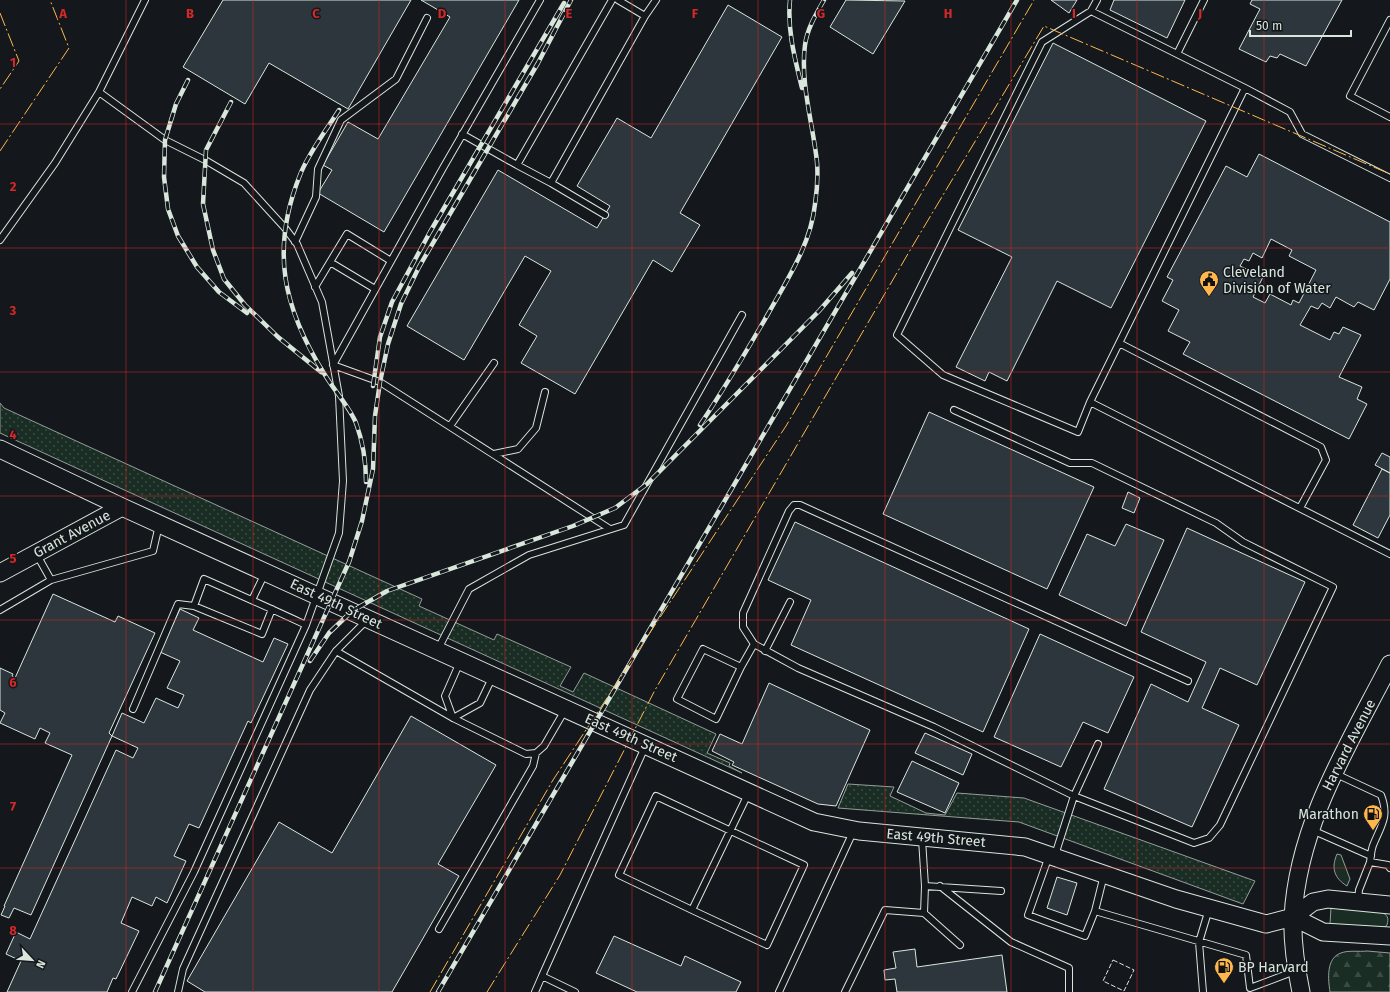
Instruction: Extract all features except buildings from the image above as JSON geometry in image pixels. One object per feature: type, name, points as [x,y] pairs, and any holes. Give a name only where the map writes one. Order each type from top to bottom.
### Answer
[{"type":"street","name":"East 49th Street","points":[[0,449],[122,507],[437,650],[460,662],[814,822],[854,830],[1025,847],[1209,909],[1266,924],[1293,917]]},
{"type":"street","name":"Grant Avenue","points":[[0,573],[122,507]]},
{"type":"street","name":"Harvard Avenue","points":[[1301,992],[1297,970],[1293,917],[1302,859],[1321,799],[1390,664]]},
{"type":"street","points":[[1390,905],[1328,899],[1313,902],[1293,917],[1322,932],[1390,936]]},
{"type":"lane","points":[[0,240],[55,164],[99,92],[145,0]]},
{"type":"lane","points":[[333,365],[462,134],[540,0]]},
{"type":"lane","points":[[517,165],[612,0]]},
{"type":"lane","points":[[618,0],[645,16]]},
{"type":"lane","points":[[551,183],[645,16],[656,0]]},
{"type":"lane","points":[[1097,0],[1091,11],[1042,42],[897,335],[943,375],[1078,432],[1090,402],[1245,88]]},
{"type":"lane","points":[[1177,54],[1204,0]]},
{"type":"lane","points":[[1091,11],[1290,112],[1302,134],[1390,178]]},
{"type":"lane","points":[[295,242],[316,197],[318,169],[341,120],[396,79],[427,18]]},
{"type":"lane","points":[[1390,20],[1350,96],[1390,117]]},
{"type":"lane","points":[[99,92],[165,140],[205,160],[244,183],[285,228],[295,242],[322,302],[339,396],[343,495],[339,533],[306,625],[194,872],[132,992]]},
{"type":"lane","points":[[462,134],[551,183],[605,215]]},
{"type":"lane","points":[[315,287],[347,234],[391,261]]},
{"type":"lane","points":[[330,262],[375,289]]},
{"type":"lane","points":[[437,650],[469,589],[529,555],[624,525],[742,315]]},
{"type":"lane","points":[[1120,343],[1322,447],[1326,460],[1300,508]]},
{"type":"lane","points":[[450,426],[494,363]]},
{"type":"lane","points":[[333,365],[380,382],[610,529]]},
{"type":"lane","points":[[494,454],[518,449],[536,428],[545,392]]},
{"type":"lane","points":[[1090,402],[1390,554]]},
{"type":"lane","points":[[954,410],[1070,463],[1092,463],[1216,523],[1243,542],[1333,587],[1220,825],[1209,838],[1194,843],[1074,796],[934,727],[798,668],[754,644],[743,627],[743,613],[789,511],[794,505],[800,505],[1188,681]]},
{"type":"lane","points":[[0,610],[51,580],[153,550],[159,524]]},
{"type":"lane","points":[[36,554],[51,580]]},
{"type":"lane","points":[[252,600],[266,572]]},
{"type":"lane","points":[[194,606],[204,579],[306,625]]},
{"type":"lane","points":[[765,651],[790,602]]},
{"type":"lane","points":[[133,709],[178,604],[194,606],[262,634],[272,609]]},
{"type":"lane","points":[[178,992],[183,969],[310,690],[336,651],[369,619]]},
{"type":"lane","points":[[741,667],[703,649],[677,699],[716,719],[741,667],[754,644]]},
{"type":"lane","points":[[336,651],[453,718],[526,754],[536,753],[544,746],[566,709]]},
{"type":"lane","points":[[453,718],[445,696],[460,662]]},
{"type":"lane","points":[[453,718],[480,703],[493,676]]},
{"type":"lane","points":[[1098,744],[1074,796],[1028,915],[1085,936],[1095,911],[1104,874]]},
{"type":"lane","points":[[535,992],[646,745]]},
{"type":"lane","points":[[439,929],[533,766],[536,753]]},
{"type":"lane","points":[[1334,774],[1381,795],[1384,804],[1384,820],[1373,845],[1370,859],[1359,890],[1358,901]]},
{"type":"lane","points":[[692,910],[749,792]]},
{"type":"lane","points":[[656,796],[804,866],[768,946],[692,910],[619,875],[656,796]]},
{"type":"lane","points":[[779,992],[854,830]]},
{"type":"lane","points":[[1310,830],[1370,859],[1388,865],[1390,868]]},
{"type":"lane","points":[[922,837],[925,886],[924,913]]},
{"type":"lane","points":[[925,886],[1002,891]]},
{"type":"lane","points":[[940,886],[1011,942],[1069,968],[1069,992]]},
{"type":"lane","points":[[1203,992],[1199,942],[1209,909]]},
{"type":"lane","points":[[845,992],[885,910],[924,913],[960,945]]},
{"type":"lane","points":[[1095,911],[1246,955],[1250,990],[1297,970]]},
{"type":"lane","points":[[542,976],[575,992]]},
{"type":"green space","points":[[0,403],[4,408],[422,599],[419,606],[494,640],[497,634],[571,667],[560,686],[573,692],[584,673],[716,734],[707,753],[730,763],[729,766],[742,773],[0,433]]},
{"type":"green space","points":[[848,784],[894,787],[890,796],[926,813],[945,815],[957,793],[1024,798],[1255,881],[1243,904],[1019,822],[838,808]]},
{"type":"green space","points":[[1337,854],[1341,855],[1350,879],[1347,886],[1339,880],[1335,872],[1334,864]]},
{"type":"green space","points":[[1331,908],[1381,912],[1387,917],[1387,925],[1382,929],[1330,924]]},
{"type":"green space","points":[[1367,951],[1390,953],[1390,992],[1330,992],[1329,970],[1333,959],[1344,952]]},
{"type":"railway","points":[[155,992],[349,562],[362,521],[373,469],[375,416],[380,382],[388,344],[401,304],[419,267],[538,63],[571,0]]},
{"type":"railway","points":[[790,0],[789,11],[791,33],[794,55],[802,88]]},
{"type":"railway","points":[[700,425],[735,370],[783,288],[809,233],[816,199],[817,167],[804,74],[804,59],[808,33],[824,0]]},
{"type":"railway","points":[[438,992],[1017,0]]},
{"type":"railway","points":[[373,386],[380,337],[392,302],[430,232],[564,3]]},
{"type":"railway","points":[[188,80],[176,104],[165,140],[164,177],[168,209],[178,236],[197,267],[219,292],[247,313]]},
{"type":"railway","points":[[231,102],[206,150],[203,204],[213,250],[224,279],[245,305],[278,337],[321,372]]},
{"type":"railway","points":[[339,110],[303,167],[291,202],[285,228],[284,254],[286,278],[291,302],[299,326],[325,375],[350,411],[356,423],[364,452],[366,482]]},
{"type":"railway","points":[[310,661],[329,633],[352,611],[387,591],[573,526],[615,508],[647,484],[819,311],[852,273]]},
{"type":"fence","points":[[1113,960],[1134,970],[1124,991],[1103,981],[1113,960]]},
{"type":"power","points":[[0,151],[69,48],[50,0]]},
{"type":"power","points":[[430,992],[553,780],[786,426],[1034,0]]},
{"type":"power","points":[[0,13],[19,61],[0,89]]},
{"type":"power","points":[[487,992],[560,875],[655,690],[909,252],[1044,26],[1390,174]]},
{"type":"place","name":"Cleveland Division of Water","points":[[1209,297]]},
{"type":"place","name":"Marathon","points":[[1373,831]]},
{"type":"place","name":"BP Harvard","points":[[1224,984]]}]
